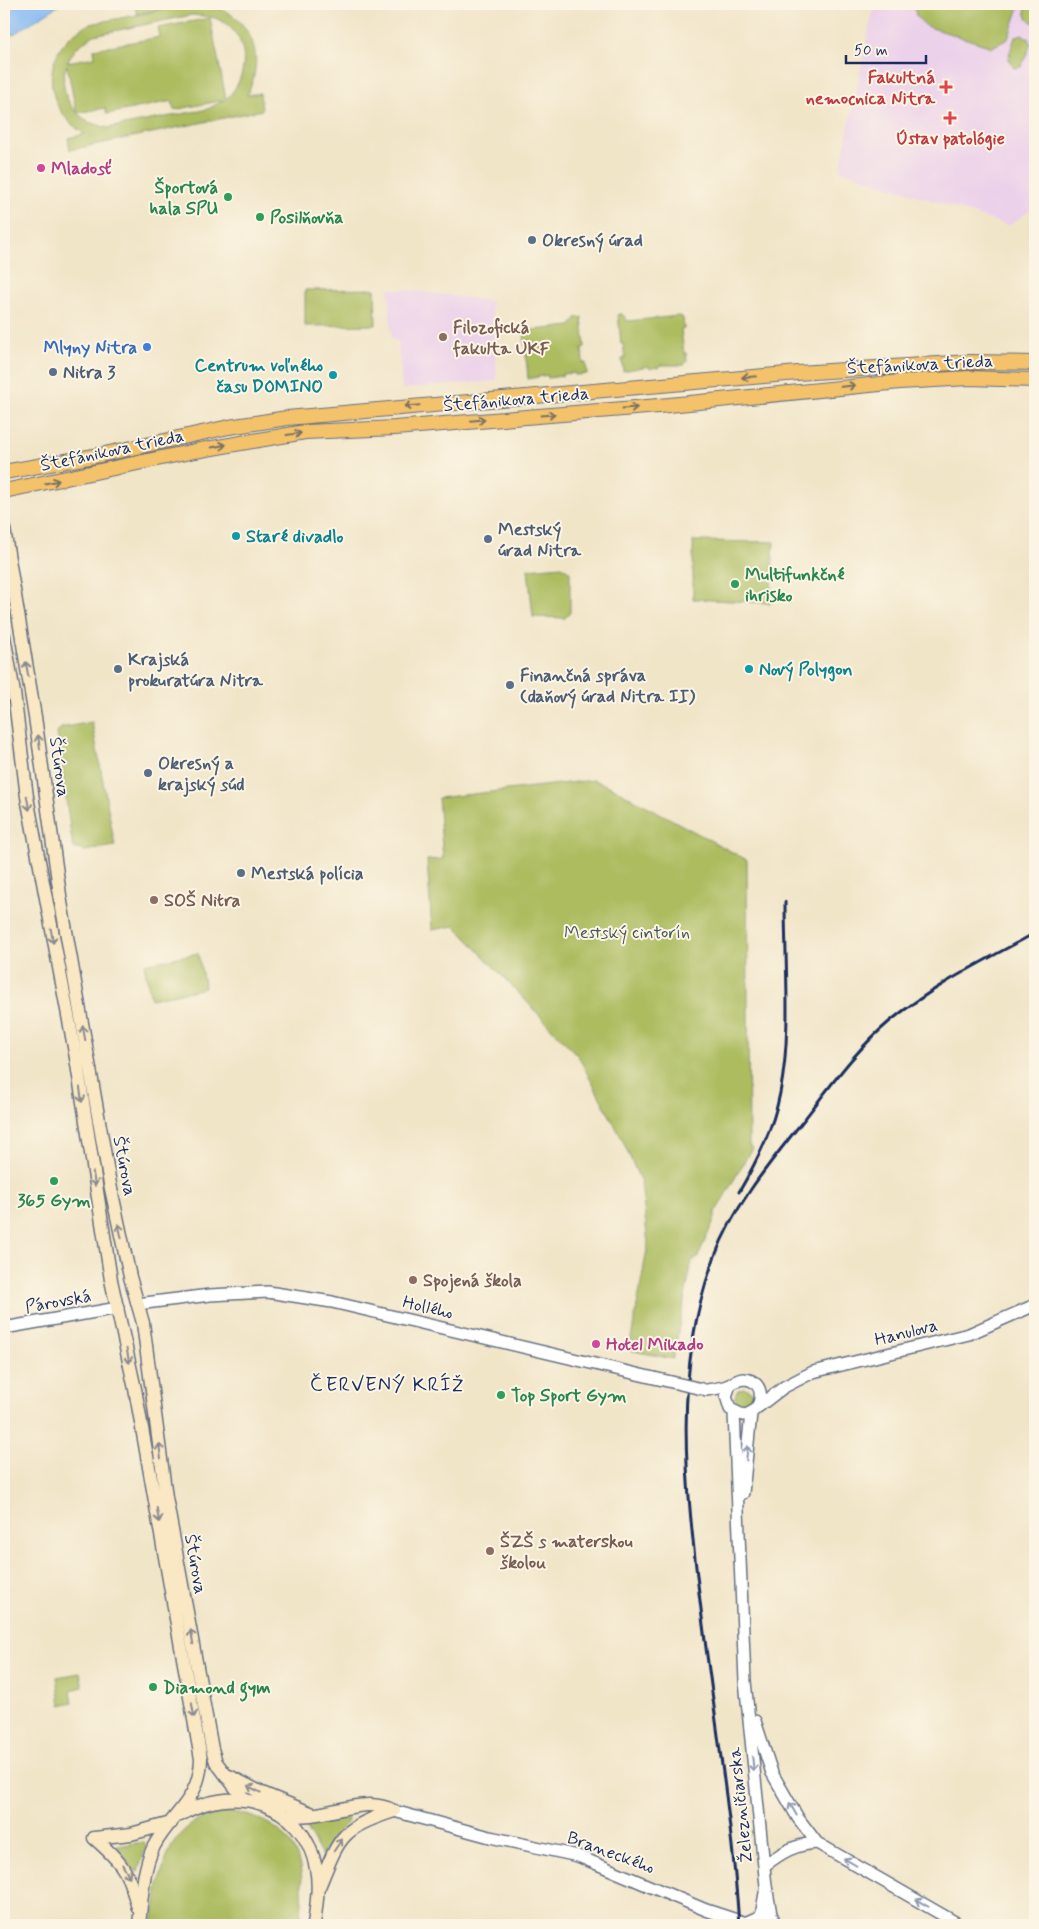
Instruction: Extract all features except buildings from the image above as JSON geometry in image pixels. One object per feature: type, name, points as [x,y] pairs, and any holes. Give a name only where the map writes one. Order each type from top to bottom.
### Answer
[{"type":"main road","name":"Štefánikova trieda","points":[[4,472],[109,454],[193,434],[281,419],[798,373],[998,362],[1035,363]]},
{"type":"main road","points":[[997,378],[998,362]]},
{"type":"main road","points":[[798,373],[799,391]]},
{"type":"main road","name":"Štefánikova trieda","points":[[4,491],[195,451],[305,432],[394,428],[900,382],[997,378],[1035,380]]},
{"type":"main road","points":[[580,392],[581,412]]},
{"type":"main road","points":[[513,397],[515,417]]},
{"type":"main road","points":[[193,434],[195,451]]},
{"type":"main road","name":"Štúrova","points":[[4,528],[35,717],[60,895],[101,1137],[150,1362],[166,1497],[212,1749],[216,1762],[244,1799]]},
{"type":"main road","name":"Štúrova","points":[[4,636],[14,693],[27,797],[73,1040],[94,1177],[147,1454],[201,1759],[199,1780],[174,1820],[158,1840],[148,1861],[139,1920]]},
{"type":"main road","points":[[118,1308],[137,1304]]},
{"type":"main road","points":[[225,1773],[262,1793],[315,1815]]},
{"type":"main road","name":"Štúrova","points":[[174,1820],[204,1802],[229,1798],[244,1799],[262,1804],[285,1816],[300,1832],[310,1849],[316,1867],[318,1889],[314,1925]]},
{"type":"main road","points":[[285,1816],[315,1815],[365,1805],[384,1806],[394,1811]]},
{"type":"main road","points":[[318,1889],[336,1846],[352,1827],[394,1811]]},
{"type":"main road","points":[[139,1920],[129,1875],[120,1861],[94,1838],[131,1834],[174,1820]]},
{"type":"street","name":"Hollého","points":[[137,1304],[210,1295],[268,1292],[341,1304],[704,1389],[726,1403]]},
{"type":"street","name":"Hanulova","points":[[755,1410],[784,1387],[813,1372],[969,1334],[1035,1305]]},
{"type":"street","name":"Párovská","points":[[4,1328],[118,1308]]},
{"type":"street","points":[[745,1379],[758,1388],[761,1398],[755,1410],[743,1415],[734,1412],[726,1403],[726,1393],[730,1385],[736,1381],[745,1379]]},
{"type":"street","name":"Hollého","points":[[704,1389],[730,1385]]},
{"type":"street","name":"Hanulova","points":[[758,1388],[784,1387]]},
{"type":"street","name":"Železničiarska","points":[[738,1537],[755,1410]]},
{"type":"street","name":"Železničiarska","points":[[734,1412],[744,1681],[766,1886],[771,1914],[776,1925]]},
{"type":"street","name":"Železničiarska","points":[[744,1681],[758,1737],[772,1773],[798,1818],[817,1843]]},
{"type":"street","name":"Braneckého","points":[[394,1811],[490,1837],[578,1856],[706,1910],[749,1924]]},
{"type":"street","points":[[764,1866],[786,1850],[802,1844],[817,1843],[960,1925]]},
{"type":"street","points":[[749,1924],[761,1916],[766,1886]]},
{"type":"shaded area","name":"Fakultná nemocnica Nitra","points":[[874,4],[1035,4],[1035,207],[1009,226],[840,170]]},
{"type":"shaded area","name":"Filozofická fakulta UKF","points":[[389,288],[491,301],[497,379],[495,381],[402,389],[398,341],[392,340],[391,333]]},
{"type":"green space","points":[[134,4],[184,4],[137,14]]},
{"type":"green space","points":[[193,4],[211,6],[227,12],[239,21],[248,33],[254,46],[256,62],[247,95],[260,93],[262,110],[70,150],[68,138],[85,134],[70,122],[59,109],[53,93],[54,61],[62,47],[74,34],[90,24]],"holes":[[[192,15],[215,18],[227,25],[235,33],[241,44],[243,67],[240,79],[226,99],[210,18],[158,28],[160,37],[94,49],[95,57],[67,62],[77,47],[94,35]],[[67,65],[76,112],[64,89]],[[224,100],[208,109],[108,128],[88,122],[77,113],[105,108],[107,114],[172,101],[174,110]]]},
{"type":"green space","points":[[914,4],[1020,4],[1008,39],[992,47],[926,26],[916,16]]},
{"type":"green space","points":[[1026,4],[1035,4],[1035,23],[1026,16]]},
{"type":"green space","points":[[1022,34],[1028,38],[1031,44],[1021,67],[1014,68],[1008,58],[1015,37]]},
{"type":"green space","points":[[375,289],[376,325],[305,326],[305,290]]},
{"type":"green space","points":[[618,314],[622,314],[628,321],[679,316],[683,318],[684,329],[681,330],[687,361],[684,365],[660,365],[660,367],[649,368],[648,366],[623,371],[622,359],[625,359],[623,344],[621,344]]},
{"type":"green space","points":[[582,317],[585,347],[582,348],[583,363],[586,363],[587,374],[562,374],[562,376],[548,378],[547,375],[528,379],[524,331],[571,326],[576,318]]},
{"type":"green space","points":[[693,541],[774,542],[770,603],[693,599]]},
{"type":"green space","points":[[562,566],[570,572],[570,613],[565,618],[533,617],[528,569]]},
{"type":"green space","points":[[92,722],[115,846],[84,851],[74,848],[72,842],[57,733],[61,728]]},
{"type":"green space","name":"Mestský cintorín","points":[[594,780],[615,789],[747,860],[749,1146],[752,1148],[715,1213],[715,1218],[697,1259],[692,1261],[673,1359],[629,1350],[648,1244],[641,1182],[621,1137],[578,1056],[455,926],[432,930],[427,860],[443,859],[438,798]]},
{"type":"green space","points":[[198,953],[205,988],[151,999],[144,964]]},
{"type":"green space","points":[[744,1388],[750,1391],[753,1397],[750,1403],[744,1406],[738,1403],[735,1397],[738,1391]]},
{"type":"green space","points":[[80,1673],[83,1687],[71,1690],[73,1702],[61,1705],[57,1677]]},
{"type":"green space","points":[[234,1812],[256,1818],[274,1827],[286,1838],[295,1851],[300,1866],[302,1884],[300,1925],[153,1925],[164,1866],[170,1849],[180,1835],[193,1823],[211,1816]]},
{"type":"green space","points":[[348,1819],[347,1823],[333,1837],[322,1856],[304,1823]]},
{"type":"green space","points":[[144,1842],[146,1846],[138,1872],[134,1870],[117,1846]]},
{"type":"water","points":[[4,4],[61,4],[4,40]]},
{"type":"railway","points":[[739,1192],[769,1132],[777,1106],[784,1071],[787,1023],[785,902]]},
{"type":"railway","points":[[739,1925],[727,1804],[690,1514],[687,1470],[688,1384],[701,1298],[722,1239],[750,1190],[839,1074],[863,1047],[889,1022],[923,997],[960,974],[1035,933]]},
{"type":"place","name":"Fakultná nemocnica Nitra","points":[[946,87]]},
{"type":"place","name":"Ústav patológie","points":[[950,118]]},
{"type":"place","name":"Mladosť","points":[[41,168]]},
{"type":"place","name":"Športová hala SPU","points":[[228,197]]},
{"type":"place","name":"Posilňovňa","points":[[260,217]]},
{"type":"place","name":"Okresný úrad","points":[[532,240]]},
{"type":"place","name":"Filozofická fakulta UKF","points":[[443,337]]},
{"type":"place","name":"Mlyny Nitra","points":[[147,347]]},
{"type":"place","name":"Nitra 3","points":[[53,372]]},
{"type":"place","name":"Centrum voľného času DOMINO","points":[[333,375]]},
{"type":"place","name":"Staré divadlo","points":[[236,536]]},
{"type":"place","name":"Mestský úrad Nitra","points":[[488,539]]},
{"type":"place","name":"Multifunkčné ihrisko","points":[[735,584]]},
{"type":"place","name":"Krajská prokuratúra Nitra","points":[[118,669]]},
{"type":"place","name":"Nový Polygon","points":[[749,669]]},
{"type":"place","name":"Finančná správa (daňový úrad Nitra II)","points":[[510,685]]},
{"type":"place","name":"Okresný a krajský súd","points":[[148,773]]},
{"type":"place","name":"Mestská polícia","points":[[241,873]]},
{"type":"place","name":"SOŠ Nitra","points":[[154,900]]},
{"type":"place","name":"365 Gym","points":[[54,1181]]},
{"type":"place","name":"Spojená škola","points":[[413,1280]]},
{"type":"place","name":"Hotel Mikado","points":[[596,1344]]},
{"type":"place","name":"Top Sport Gym","points":[[501,1395]]},
{"type":"place","name":"ŠZŠ s materskou školou","points":[[490,1551]]},
{"type":"place","name":"Diamond gym","points":[[153,1687]]},
{"type":"district","name":"ČERVENÝ KRÍŽ","points":[[387,1384]]}]
